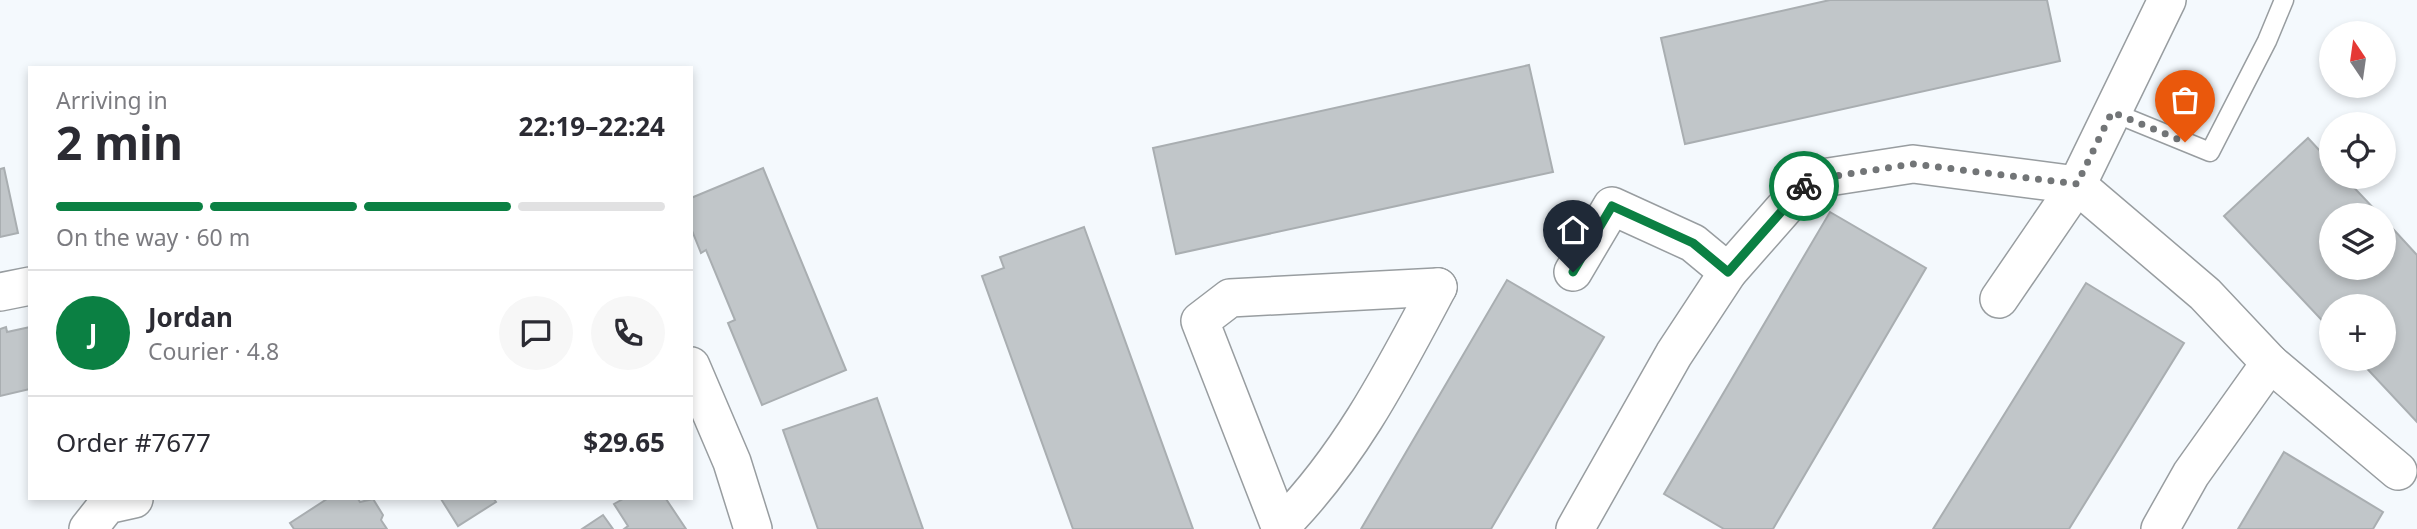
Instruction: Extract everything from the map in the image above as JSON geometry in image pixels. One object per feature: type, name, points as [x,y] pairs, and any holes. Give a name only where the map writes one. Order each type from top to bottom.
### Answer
[{"type":"street","points":[[1999,299],[2077,184],[2167,0]]},
{"type":"street","points":[[1575,529],[1674,354],[1728,272],[1809,180],[1913,164],[2077,184],[2205,294],[2270,363],[2398,471]]},
{"type":"street","points":[[1573,272],[1612,206],[1693,243],[1728,272]]},
{"type":"street","points":[[0,292],[28,286]]},
{"type":"street","points":[[1438,286],[1385,387],[1316,492],[1281,528],[1200,321],[1230,298],[1438,286]]},
{"type":"street","points":[[2160,529],[2191,474],[2270,363]]},
{"type":"street","points":[[693,371],[732,461],[753,529]]},
{"type":"street","points":[[88,529],[107,505],[130,500]]},
{"type":"lane","points":[[2112,112],[2210,152],[2267,41],[2284,0]]},
{"type":"building","points":[[1830,0],[2047,0],[2060,61],[1685,144],[1661,38]]},
{"type":"building","points":[[1529,65],[1553,172],[1176,254],[1153,148]]},
{"type":"building","points":[[2308,138],[2319,150],[2319,189],[2355,189],[2369,203],[2319,203],[2319,280],[2396,280],[2396,232],[2417,255],[2417,422],[2369,371],[2396,371],[2396,294],[2319,294],[2319,317],[2224,216]]},
{"type":"building","points":[[4,168],[18,233],[0,237],[0,169]]},
{"type":"building","points":[[763,168],[846,370],[762,405],[728,323],[735,320],[706,250],[701,253],[693,233],[693,197]]},
{"type":"building","points":[[1830,212],[1926,268],[1773,529],[1724,529],[1664,494]]},
{"type":"building","points":[[1084,227],[1193,529],[1073,529],[982,276],[1004,268],[1000,257]]},
{"type":"building","points":[[1507,280],[1604,337],[1491,529],[1361,529]]},
{"type":"building","points":[[2086,283],[2184,343],[2069,529],[1933,529]]},
{"type":"building","points":[[6,327],[7,332],[28,327],[28,389],[0,396],[0,329]]},
{"type":"building","points":[[877,398],[923,529],[818,529],[783,430]]},
{"type":"building","points":[[2284,452],[2383,512],[2373,529],[2238,529]]},
{"type":"building","points":[[325,500],[374,500],[383,515],[381,520],[387,529],[294,529],[290,523]]},
{"type":"building","points":[[442,500],[495,500],[496,502],[458,526]]},
{"type":"building","points":[[621,500],[667,500],[686,529],[624,529],[628,526],[614,504]]},
{"type":"building","points":[[603,515],[613,529],[582,529]]},
{"type":"way so far","points":[[1804,186],[1809,180],[1913,164],[2077,184],[2112,112],[2185,142]]},
{"type":"route","points":[[1573,272],[1612,206],[1693,243],[1728,272],[1804,186]]}]
